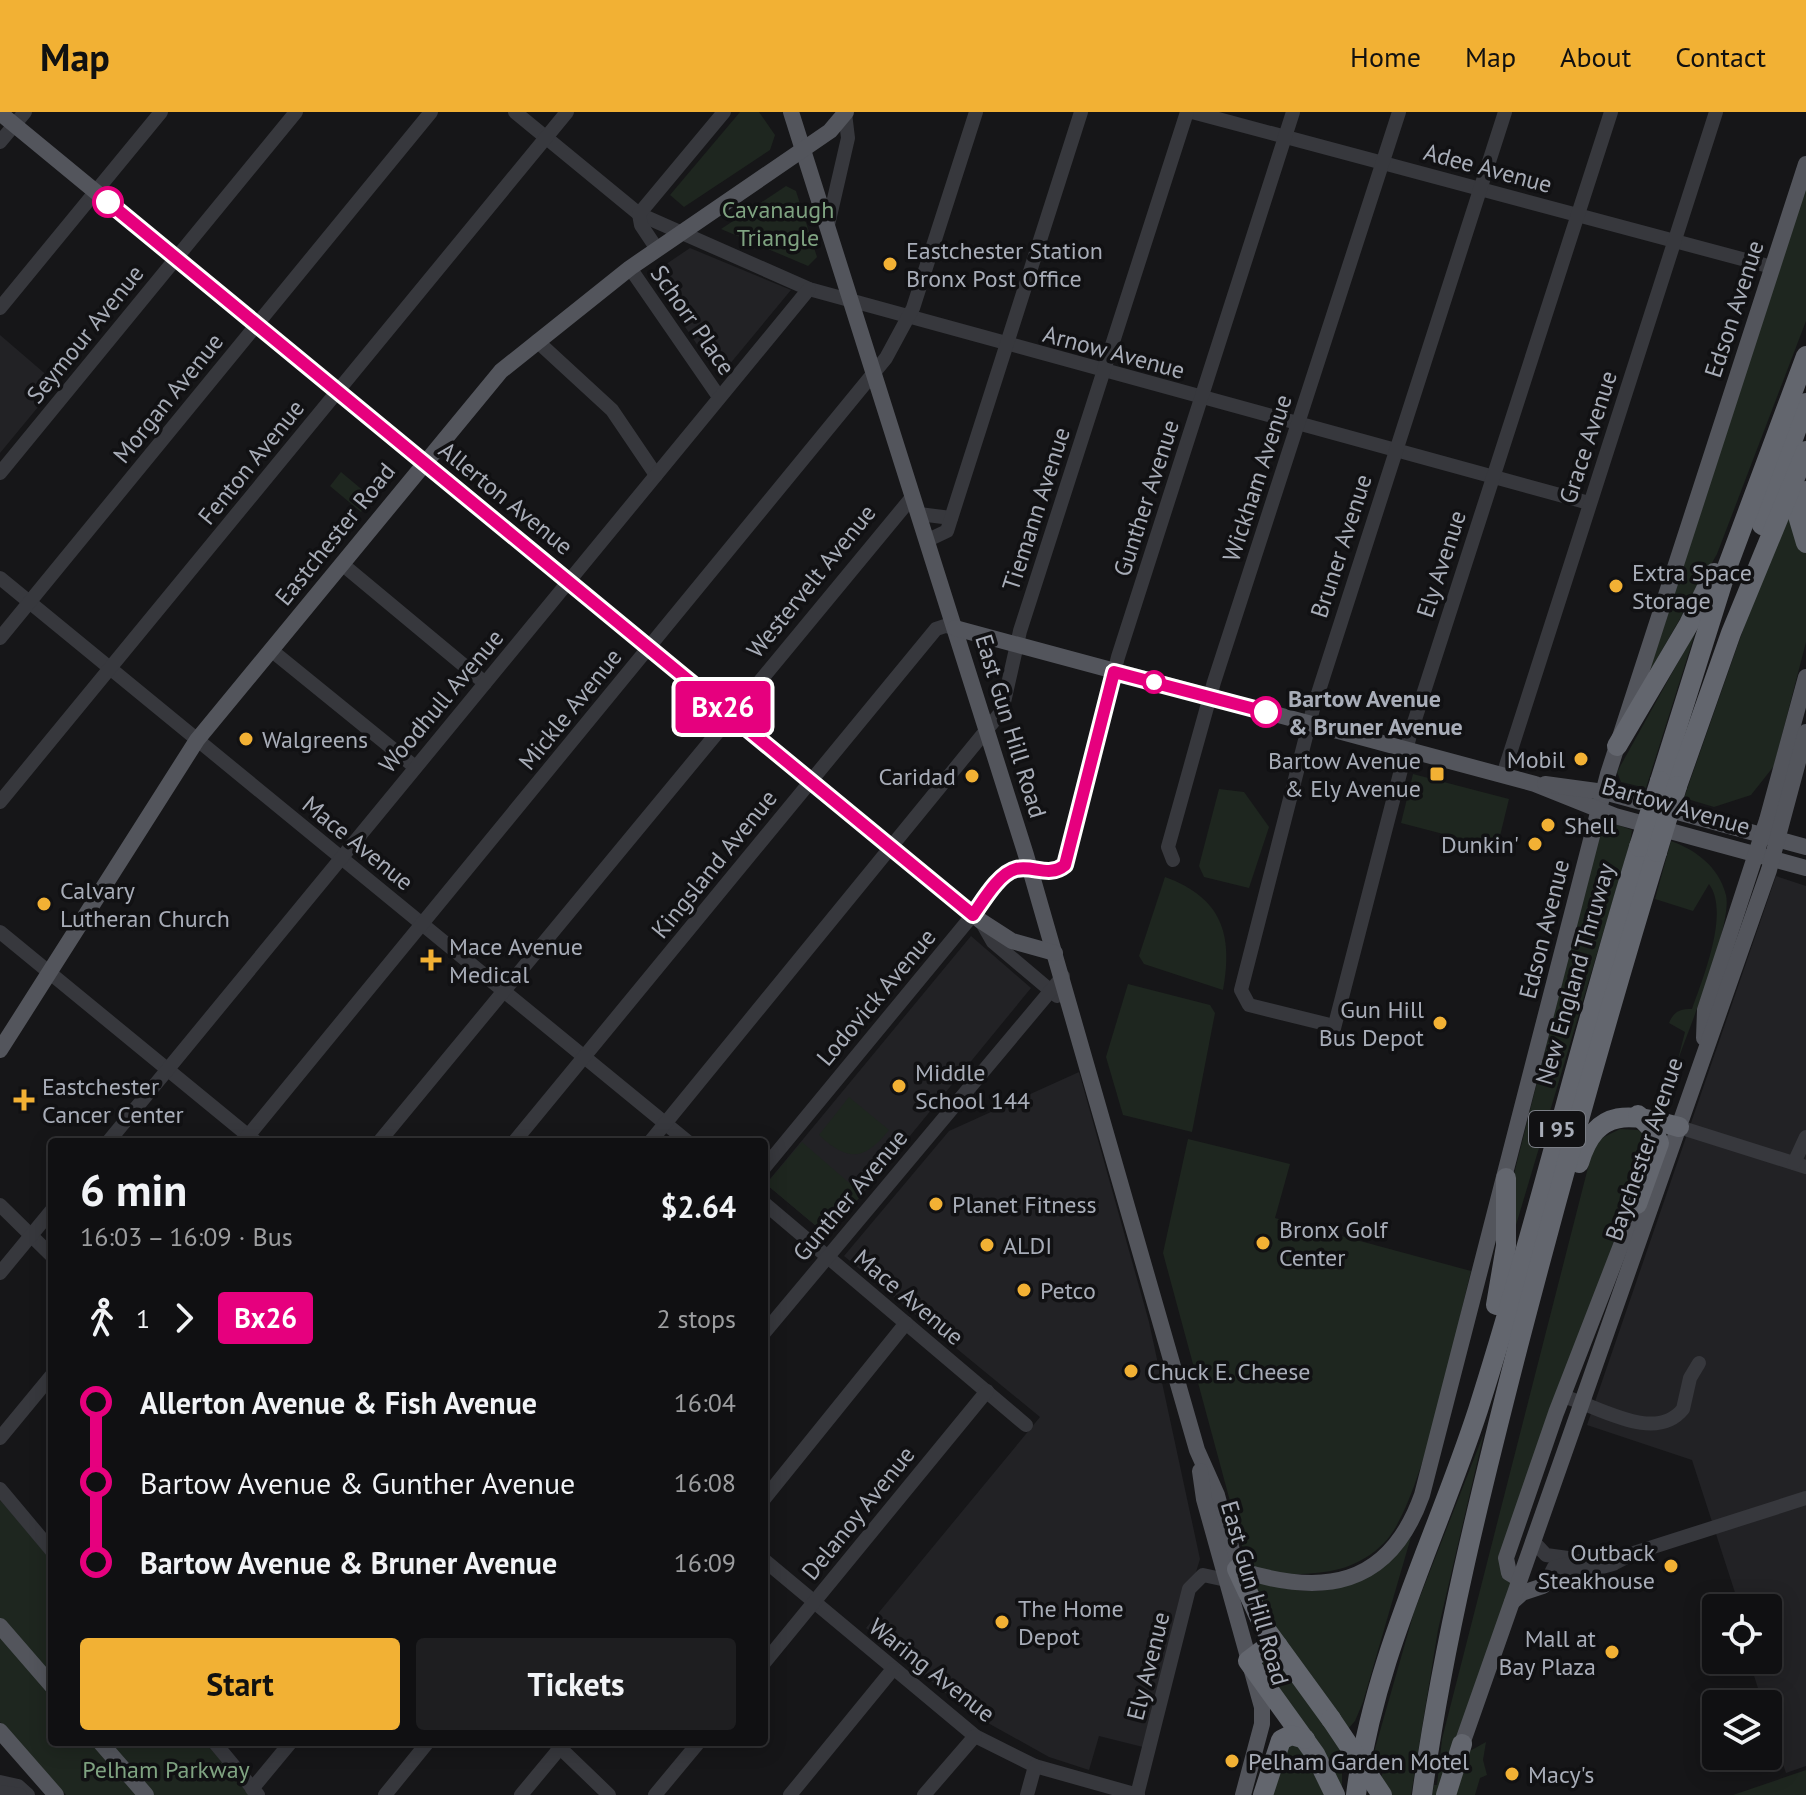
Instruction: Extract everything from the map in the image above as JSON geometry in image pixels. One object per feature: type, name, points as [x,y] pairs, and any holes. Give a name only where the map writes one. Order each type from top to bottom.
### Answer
[{"type":"highway","name":"New England Thruway","points":[[1669,784],[1691,675],[1767,457],[1806,356]]},
{"type":"highway","points":[[1731,633],[1766,511],[1806,403]]},
{"type":"highway","name":"New England Thruway","points":[[1356,1795],[1370,1716],[1387,1655],[1477,1412],[1669,784],[1806,451]]},
{"type":"highway","points":[[1617,746],[1689,624],[1767,457]]},
{"type":"highway","points":[[1806,491],[1798,523],[1806,543]]},
{"type":"highway","name":"New England Thruway","points":[[1422,1795],[1461,1581],[1648,849]]},
{"type":"highway","points":[[1548,1232],[1590,1137],[1617,1117],[1638,1115],[1679,1127]]},
{"type":"highway","points":[[1637,1204],[1659,1143],[1654,1131],[1638,1115]]},
{"type":"highway","points":[[1477,1412],[1479,1375],[1506,1246],[1506,1178]]},
{"type":"highway","points":[[1231,1575],[1382,1795]]},
{"type":"highway","points":[[1278,1646],[1264,1649],[1248,1661],[1325,1769],[1335,1795]]},
{"type":"highway","points":[[1263,1795],[1281,1740],[1291,1735],[1305,1739]]},
{"type":"highway","points":[[1446,1795],[1462,1744]]},
{"type":"main road","name":"East Gun Hill Road","points":[[791,112],[988,731],[1063,976],[1197,1450],[1217,1495],[1248,1661],[1263,1719],[1243,1795]]},
{"type":"main road","name":"Allerton Avenue","points":[[0,113],[20,119],[95,192],[893,845],[977,918],[1012,941],[1055,953]]},
{"type":"main road","name":"Eastchester Road","points":[[0,1050],[197,740],[501,371],[630,268],[803,150],[837,125],[845,113]]},
{"type":"main road","name":"Edson Avenue","points":[[1231,1575],[1294,1584],[1329,1584],[1370,1567],[1399,1541],[1415,1515],[1432,1464],[1617,746],[1806,164]]},
{"type":"main road","name":"Bartow Avenue","points":[[955,628],[1535,784],[1599,810],[1806,868]]},
{"type":"main road","points":[[1770,835],[1806,677]]},
{"type":"main road","points":[[1770,835],[1806,732]]},
{"type":"main road","name":"Bartow Avenue","points":[[1535,784],[1604,792],[1806,847]]},
{"type":"main road","name":"Baychester Avenue","points":[[1519,1579],[1509,1573],[1506,1558],[1573,1399],[1679,1127],[1703,1051],[1705,1010],[1770,835]]},
{"type":"main road","name":"Baychester Avenue","points":[[1462,1744],[1533,1541],[1573,1399],[1637,1204]]},
{"type":"main road","points":[[1511,1604],[1522,1593],[1543,1586]]},
{"type":"main road","points":[[0,1626],[48,1681]]},
{"type":"main road","points":[[0,1731],[56,1795]]},
{"type":"main road","points":[[103,1746],[146,1795]]},
{"type":"street","points":[[0,308],[161,112]]},
{"type":"street","name":"Seymour Avenue","points":[[0,473],[296,112]]},
{"type":"street","name":"Morgan Avenue","points":[[0,638],[431,112]]},
{"type":"street","name":"Arnow Avenue","points":[[515,112],[639,214],[683,230],[809,289],[1589,503]]},
{"type":"street","name":"Fenton Avenue","points":[[0,802],[567,112]]},
{"type":"street","points":[[639,214],[724,112]]},
{"type":"street","name":"Mickle Avenue","points":[[251,1138],[422,924],[875,373],[909,318],[976,112]]},
{"type":"street","points":[[928,540],[947,531],[1081,112]]},
{"type":"street","name":"Adee Avenue","points":[[1189,112],[1772,267]]},
{"type":"street","name":"Tiemann Avenue","points":[[653,1138],[1002,711],[1017,646],[1189,112]]},
{"type":"street","name":"Gunther Avenue","points":[[1030,869],[1053,871],[1065,865],[1114,672],[1293,112]]},
{"type":"street","name":"Wickham Avenue","points":[[1173,860],[1168,847],[1211,697],[1399,112]]},
{"type":"street","name":"Bruner Avenue","points":[[1333,1031],[1249,1005],[1243,999],[1241,990],[1308,724],[1505,112]]},
{"type":"street","name":"Ely Avenue","points":[[1333,1031],[1406,750],[1611,112]]},
{"type":"street","name":"Grace Avenue","points":[[1503,775],[1716,112]]},
{"type":"street","name":"Eastchester Road","points":[[828,225],[848,138],[845,113]]},
{"type":"street","points":[[0,142],[20,119]]},
{"type":"street","name":"Arnow Avenue","points":[[639,214],[641,225],[657,249]]},
{"type":"street","name":"Schorr Place","points":[[630,268],[719,397]]},
{"type":"street","name":"Woodhull Avenue","points":[[111,1138],[809,289]]},
{"type":"street","points":[[537,341],[612,410],[656,475]]},
{"type":"street","name":"Westervelt Avenue","points":[[382,1138],[913,496]]},
{"type":"street","points":[[919,514],[951,518]]},
{"type":"street","points":[[342,564],[485,683]]},
{"type":"street","name":"Mace Avenue","points":[[0,578],[683,1138]]},
{"type":"street","name":"Kingsland Avenue","points":[[517,1138],[936,629],[945,626],[955,628]]},
{"type":"street","points":[[271,650],[415,767]]},
{"type":"street","name":"Lodovick Avenue","points":[[768,1163],[977,918],[1009,872],[1030,869]]},
{"type":"street","name":"Allerton Avenue","points":[[977,918],[993,942],[1072,1009]]},
{"type":"street","points":[[0,932],[247,1138]]},
{"type":"street","name":"Gunther Avenue","points":[[768,1328],[1063,976]]},
{"type":"street","points":[[1687,1101],[1696,1121],[1727,1140]]},
{"type":"street","points":[[1679,1127],[1800,1165],[1806,1137]]},
{"type":"street","points":[[0,1205],[48,1252]]},
{"type":"street","name":"Mace Avenue","points":[[768,1206],[1026,1425]]},
{"type":"street","points":[[0,1273],[48,1215]]},
{"type":"street","points":[[768,1494],[906,1323]]},
{"type":"street","points":[[1573,1399],[1636,1422],[1667,1420],[1683,1409],[1690,1378],[1699,1363]]},
{"type":"street","points":[[0,1438],[48,1380]]},
{"type":"street","name":"Delanoy Avenue","points":[[768,1658],[987,1391]]},
{"type":"street","points":[[0,1489],[48,1543]]},
{"type":"street","points":[[1634,1553],[1806,1498]]},
{"type":"street","points":[[1519,1579],[1543,1586],[1615,1559],[1555,1559],[1542,1553],[1533,1541]]},
{"type":"street","name":"Waring Avenue","points":[[768,1563],[975,1736],[1035,1766],[1137,1795]]},
{"type":"street","name":"Ely Avenue","points":[[1137,1795],[1189,1589],[1203,1575],[1231,1575]]},
{"type":"street","points":[[790,1795],[893,1669]]},
{"type":"street","points":[[924,1795],[975,1736]]},
{"type":"street","points":[[217,1746],[255,1792],[288,1746]]},
{"type":"street","points":[[385,1795],[425,1746]]},
{"type":"street","points":[[521,1795],[558,1746]]},
{"type":"street","points":[[562,1746],[609,1795]]},
{"type":"street","points":[[655,1795],[696,1746]]},
{"type":"street","points":[[1027,1795],[1035,1766]]},
{"type":"street","points":[[0,1782],[18,1786],[28,1795]]},
{"type":"street","points":[[0,1792],[20,1795]]},
{"type":"shaded area","points":[[690,248],[791,290],[719,377],[650,275]]},
{"type":"shaded area","points":[[0,335],[57,384],[0,453]]},
{"type":"shaded area","points":[[1776,876],[1806,886],[1806,1766],[1786,1773],[1782,1761],[1782,1690],[1759,1690],[1753,1674],[1782,1674],[1782,1594],[1735,1594],[1692,1460],[1587,1425]]},
{"type":"shaded area","name":"Middle School 144","points":[[971,936],[1031,988],[828,1236],[768,1186],[768,1182]]},
{"type":"shaded area","points":[[1079,1072],[1149,1322],[1200,1559],[1143,1747],[1099,1736],[1089,1770],[1049,1757],[970,1713],[866,1628],[1040,1417],[844,1256],[949,1131]]},
{"type":"green space","points":[[740,112],[759,112],[775,135],[770,150],[684,207],[670,195]]},
{"type":"green space","points":[[1806,184],[1806,321],[1717,554],[1645,680]]},
{"type":"green space","name":"Cavanaugh Triangle","points":[[786,186],[796,191],[817,257],[808,266],[721,229]]},
{"type":"green space","points":[[341,472],[372,498],[361,512],[330,486]]},
{"type":"green space","points":[[1794,505],[1806,549],[1806,642],[1774,766],[1751,795],[1714,807],[1684,798],[1750,610]]},
{"type":"green space","points":[[1696,630],[1646,788],[1621,782],[1617,772]]},
{"type":"green space","points":[[1413,774],[1509,799],[1497,848],[1401,823]]},
{"type":"green space","points":[[1219,789],[1244,792],[1269,827],[1249,888],[1204,877],[1199,866]]},
{"type":"green space","points":[[1615,824],[1632,830],[1630,843],[1516,1225],[1513,1178],[1600,831]]},
{"type":"green space","points":[[1671,841],[1705,861],[1718,876],[1726,895],[1723,929],[1677,1063],[1685,1032],[1669,1023],[1678,1012],[1692,1009],[1712,945],[1717,911],[1709,884],[1693,911],[1655,899]]},
{"type":"green space","points":[[1165,877],[1200,896],[1219,920],[1226,952],[1223,990],[1144,964],[1139,956]]},
{"type":"green space","points":[[1128,984],[1210,1005],[1215,1013],[1192,1132],[1123,1115],[1106,1057]]},
{"type":"green space","points":[[849,1097],[889,1130],[872,1148],[856,1154],[839,1150],[819,1135]]},
{"type":"green space","points":[[1620,1129],[1638,1130],[1650,1138],[1503,1559],[1514,1584],[1440,1795],[1432,1795],[1434,1785],[1437,1785],[1442,1739],[1593,1148],[1600,1139]]},
{"type":"green space","points":[[1188,1139],[1290,1164],[1275,1218],[1471,1271],[1436,1415],[1412,1493],[1398,1523],[1384,1543],[1365,1558],[1346,1567],[1313,1573],[1276,1573],[1259,1569],[1240,1555],[1244,1553],[1163,1253]]},
{"type":"green space","points":[[802,1142],[862,1194],[828,1236],[768,1186],[768,1182]]},
{"type":"green space","points":[[1484,1433],[1438,1630],[1411,1795],[1389,1795],[1381,1777],[1383,1772],[1372,1759],[1414,1612]]},
{"type":"green space","name":"Pelham Parkway","points":[[0,1500],[48,1555],[48,1746],[208,1746],[249,1795],[66,1795],[0,1722]]},
{"type":"green space","points":[[1411,1537],[1363,1702],[1355,1721],[1347,1730],[1277,1635],[1252,1580],[1299,1590],[1320,1591],[1340,1587],[1376,1570]]},
{"type":"green space","points":[[1274,1656],[1342,1745],[1342,1788],[1262,1668],[1263,1659]]},
{"type":"green space","points":[[1297,1741],[1329,1795],[1271,1795],[1285,1744]]},
{"type":"green space","points":[[1486,1742],[1483,1760],[1487,1775],[1480,1778],[1475,1795],[1454,1795],[1468,1752]]},
{"type":"green space","points":[[1806,1770],[1806,1795],[1733,1795]]},
{"type":"tunnel","points":[[1613,1564],[1634,1553]]},
{"type":"bus line","name":"Bx26","points":[[108,202],[893,845],[973,915],[1004,877],[1015,869],[1053,871],[1065,865],[1114,672],[1266,712]]},
{"type":"place","name":"Eastchester Station Bronx Post Office","points":[[890,264]]},
{"type":"place","name":"Extra Space Storage","points":[[1616,586]]},
{"type":"place","name":"Bartow Avenue & Bruner Avenue","points":[[1266,712]]},
{"type":"place","name":"Walgreens","points":[[246,739]]},
{"type":"place","name":"Mobil","points":[[1581,759]]},
{"type":"place","name":"Bartow Avenue & Ely Avenue","points":[[1437,774]]},
{"type":"place","name":"Caridad","points":[[972,776]]},
{"type":"place","name":"Shell","points":[[1548,825]]},
{"type":"place","name":"Dunkin'","points":[[1535,844]]},
{"type":"place","name":"Calvary Lutheran Church","points":[[44,904]]},
{"type":"place","name":"Mace Avenue Medical","points":[[431,960]]},
{"type":"place","name":"Gun Hill Bus Depot","points":[[1440,1023]]},
{"type":"place","name":"Middle School 144","points":[[899,1086]]},
{"type":"place","name":"Eastchester Cancer Center","points":[[24,1100]]},
{"type":"place","name":"Planet Fitness","points":[[936,1204]]},
{"type":"place","name":"Bronx Golf Center","points":[[1263,1243]]},
{"type":"place","name":"ALDI","points":[[987,1245]]},
{"type":"place","name":"Petco","points":[[1024,1290]]},
{"type":"place","name":"Chuck E. Cheese","points":[[1131,1371]]},
{"type":"place","name":"Outback Steakhouse","points":[[1671,1566]]},
{"type":"place","name":"The Home Depot","points":[[1002,1622]]},
{"type":"place","name":"Mall at Bay Plaza","points":[[1612,1652]]},
{"type":"place","name":"Pelham Garden Motel","points":[[1232,1761]]},
{"type":"place","name":"Macy's","points":[[1512,1774]]}]
